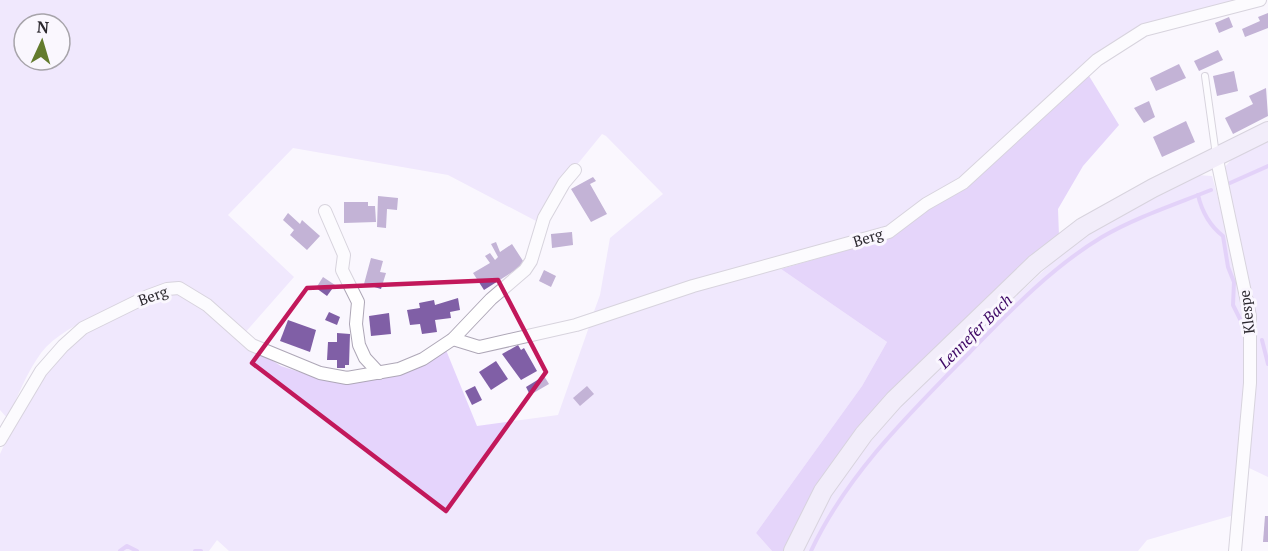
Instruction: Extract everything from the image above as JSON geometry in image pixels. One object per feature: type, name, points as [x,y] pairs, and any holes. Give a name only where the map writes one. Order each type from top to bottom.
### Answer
[{"type":"main road","points":[[793,551],[823,491],[864,434],[894,400],[1035,264],[1083,227],[1216,155],[1268,131]]},
{"type":"street","name":"Berg","points":[[453,339],[479,347],[576,325],[693,286],[889,232],[926,204],[963,183],[1097,60],[1144,30],[1260,0]]},
{"type":"street","name":"Klespe","points":[[1216,155],[1250,316],[1250,383],[1235,551]]},
{"type":"street","name":"Berg","points":[[0,440],[41,371],[63,346],[83,328],[167,289],[179,288],[188,292],[207,305],[252,345],[301,366],[347,378],[379,373],[423,359],[453,339],[490,298],[525,270],[531,261],[544,218],[564,183],[576,170]]},
{"type":"street","points":[[325,211],[344,255],[342,270],[358,302],[359,345],[365,358],[379,373]]},
{"type":"lane","name":"Klespe","points":[[1205,76],[1216,155]]},
{"type":"highlighted area","points":[[498,280],[546,372],[446,511],[252,363],[307,288]]},
{"type":"shaded area","points":[[0,0],[1265,0],[1143,26],[1058,87],[994,151],[894,226],[592,317],[600,295],[610,238],[663,194],[606,136],[602,134],[563,182],[538,222],[448,175],[293,148],[228,215],[294,277],[243,335],[181,284],[126,303],[86,320],[53,341],[36,360],[8,419],[0,410]]},
{"type":"shaded area","points":[[1086,71],[1119,125],[1083,166],[1058,209],[1059,236],[885,398],[785,551],[772,551],[756,533],[862,386],[887,342],[781,269],[861,246],[895,228],[969,176]]},
{"type":"shaded area","points":[[1268,140],[1268,477],[1245,466],[1254,358],[1223,169],[1233,158]]},
{"type":"shaded area","points":[[1197,175],[1212,176],[1236,262],[1245,314],[1246,389],[1234,515],[1147,540],[1138,551],[800,551],[835,488],[897,407],[1083,234]]},
{"type":"shaded area","points":[[781,269],[887,342],[862,386],[756,533],[772,551],[229,551],[217,540],[209,551],[0,551],[0,454],[14,423],[53,363],[72,340],[119,312],[178,291],[252,348],[281,366],[336,381],[446,350],[477,426],[558,415],[590,324],[760,272]]},
{"type":"building","points":[[1268,13],[1268,28],[1245,37],[1242,29],[1260,21],[1258,17]]},
{"type":"building","points":[[1229,17],[1233,27],[1219,33],[1215,23]]},
{"type":"building","points":[[1218,50],[1223,60],[1199,71],[1194,61]]},
{"type":"building","points":[[1179,64],[1186,78],[1156,91],[1150,78]]},
{"type":"building","points":[[1234,71],[1238,91],[1217,96],[1213,76]]},
{"type":"building","points":[[1266,88],[1268,116],[1233,134],[1225,118],[1253,104],[1249,96]]},
{"type":"building","points":[[1149,101],[1155,117],[1144,123],[1134,108]]},
{"type":"building","points":[[1186,121],[1195,142],[1162,157],[1153,137]]},
{"type":"building","points":[[593,177],[596,181],[590,184],[607,214],[591,222],[571,189]]},
{"type":"building","points":[[378,196],[398,198],[397,210],[387,209],[386,228],[377,227]]},
{"type":"building","points":[[344,202],[368,202],[368,206],[375,206],[376,222],[344,223]]},
{"type":"building","points":[[288,213],[300,224],[302,220],[320,236],[307,250],[290,235],[294,230],[283,220]]},
{"type":"building","points":[[572,232],[573,245],[552,248],[551,234]]},
{"type":"building","points":[[496,242],[500,252],[512,244],[525,264],[484,290],[473,273],[490,263],[485,256],[490,253],[495,260],[498,257],[491,244]]},
{"type":"building","points":[[371,258],[383,261],[380,272],[386,273],[381,289],[364,284]]},
{"type":"building","points":[[544,270],[556,276],[551,287],[539,281]]},
{"type":"building","points":[[323,277],[335,285],[327,296],[316,288]]},
{"type":"building","points":[[458,298],[460,310],[450,312],[451,318],[435,320],[437,332],[422,334],[420,324],[410,325],[407,310],[420,308],[419,303],[434,300],[435,305]]},
{"type":"building","points":[[329,312],[340,317],[337,325],[325,320]]},
{"type":"building","points":[[389,313],[391,334],[371,336],[369,316]]},
{"type":"building","points":[[288,320],[316,330],[310,352],[280,341]]},
{"type":"building","points":[[337,333],[350,334],[349,365],[345,365],[345,368],[337,368],[337,360],[327,360],[328,342],[337,342]]},
{"type":"building","points":[[518,345],[521,350],[524,348],[537,371],[521,380],[502,354]]},
{"type":"building","points":[[496,361],[508,379],[491,390],[479,372]]},
{"type":"building","points":[[544,376],[549,384],[530,395],[526,387]]},
{"type":"building","points":[[475,386],[482,400],[472,405],[465,391]]},
{"type":"building","points":[[587,386],[594,394],[580,406],[573,398]]},
{"type":"building","points":[[1265,516],[1268,516],[1268,542],[1263,542]]},
{"type":"waterway","name":"Lennefer Bach","points":[[1230,183],[1268,166]]},
{"type":"waterway","name":"Lennefer Bach","points":[[811,551],[843,496],[881,446],[924,398],[1032,290],[1066,262],[1114,230],[1211,190]]},
{"type":"waterway","points":[[1198,195],[1207,218],[1223,236],[1228,267],[1234,282],[1233,305],[1240,319]]},
{"type":"waterway","points":[[1262,340],[1268,364]]},
{"type":"waterway","points":[[120,551],[127,546],[137,551]]},
{"type":"waterway","points":[[195,551],[201,551]]}]
